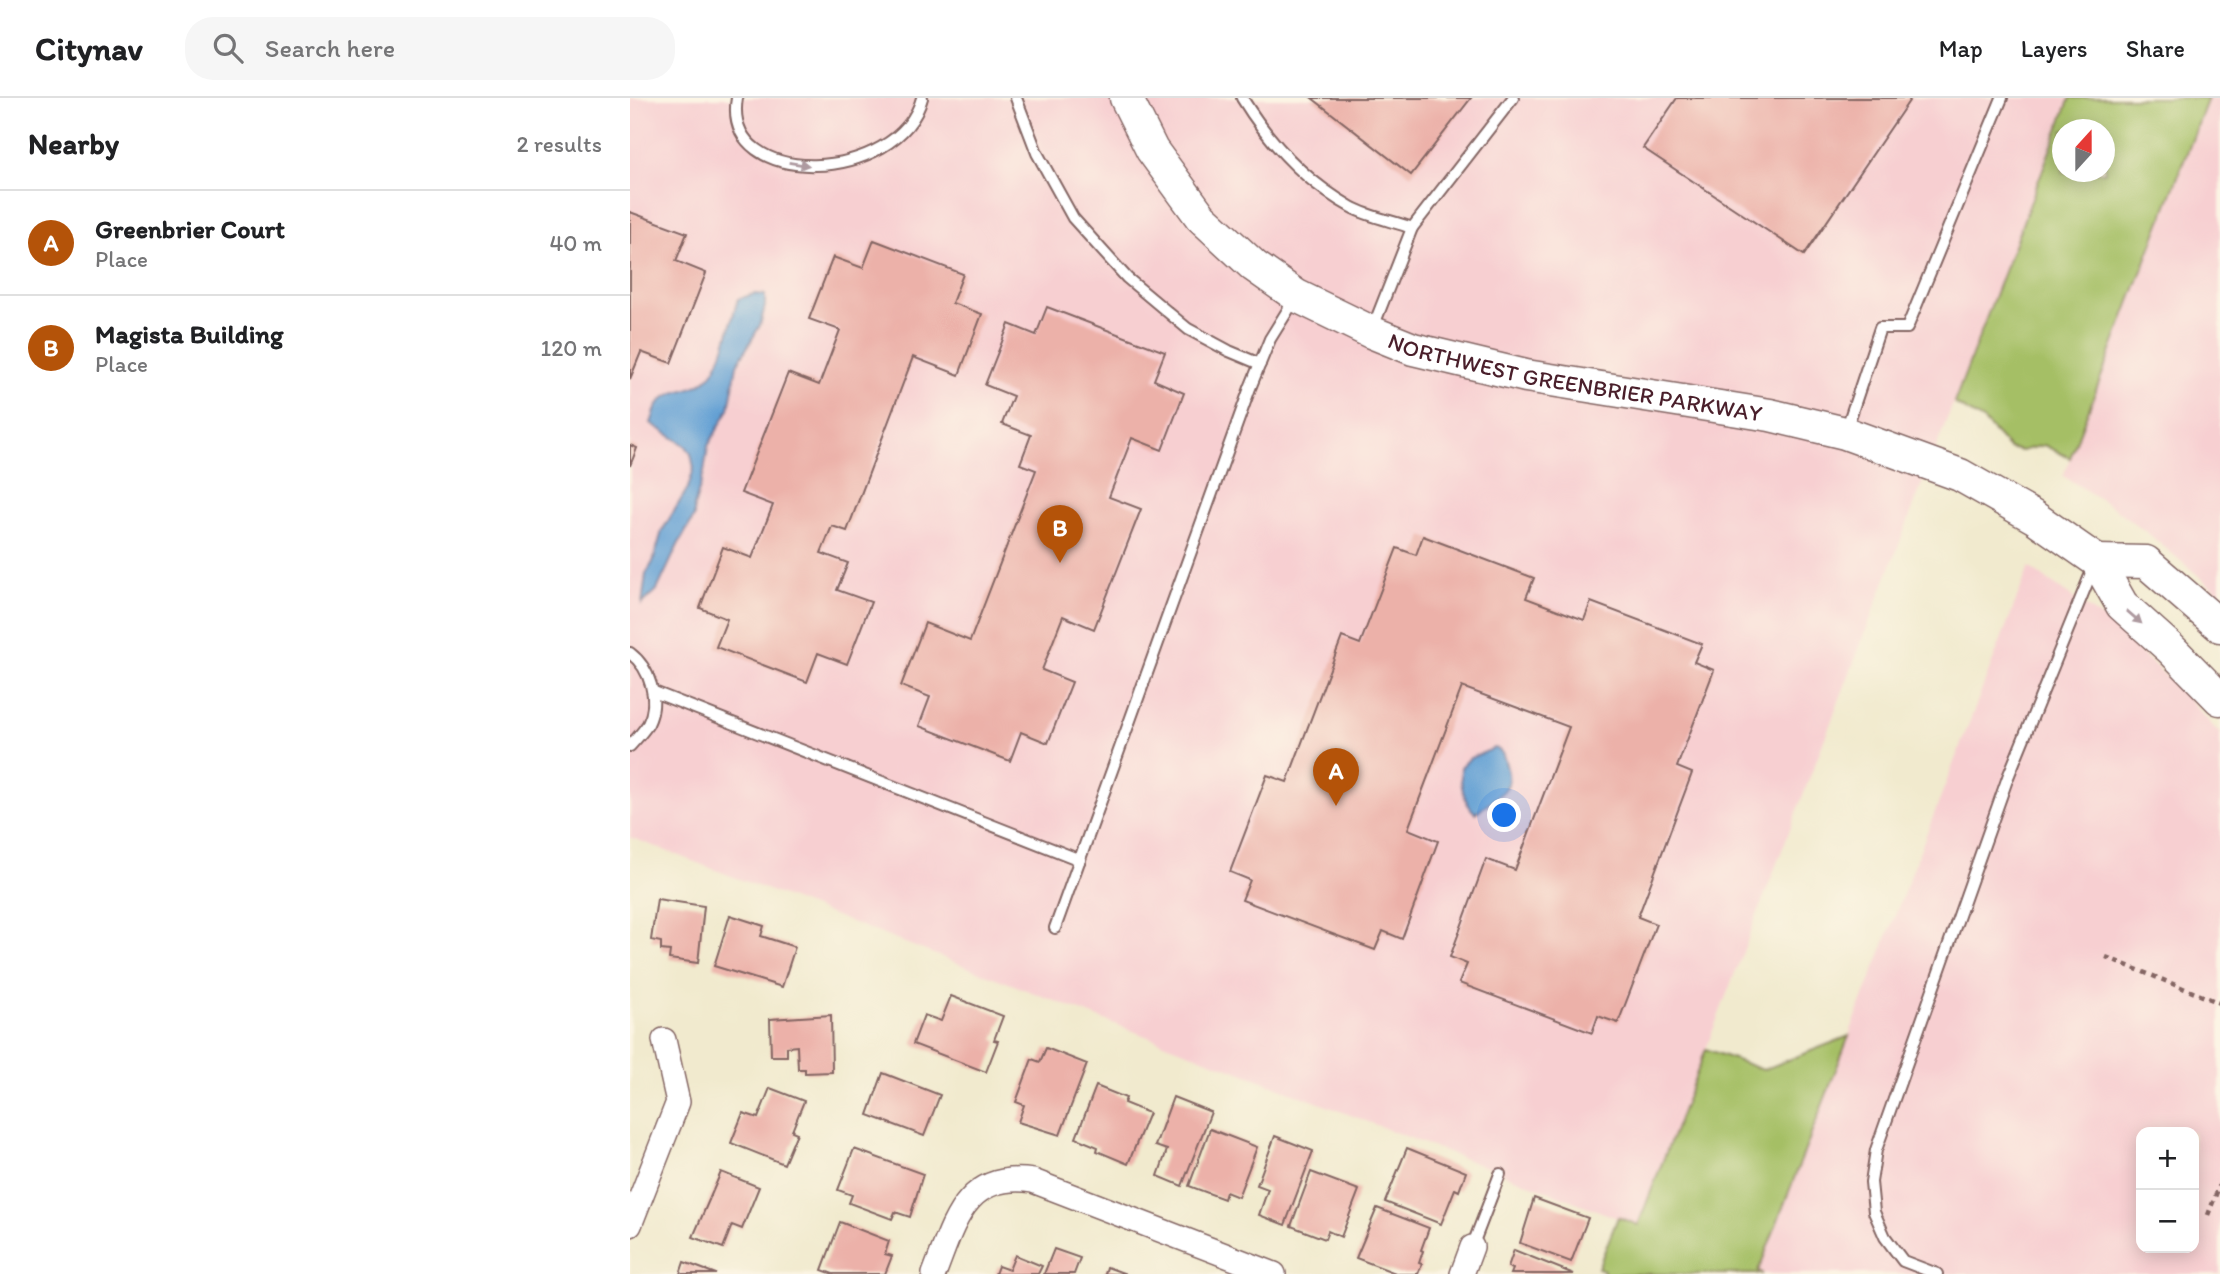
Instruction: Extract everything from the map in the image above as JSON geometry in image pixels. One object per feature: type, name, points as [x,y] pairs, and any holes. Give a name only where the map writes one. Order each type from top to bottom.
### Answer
[{"type":"street","name":"NORTHWEST GREENBRIER PARKWAY","points":[[1126,98],[1152,150],[1200,217],[1254,266],[1297,296],[1413,349],[1526,376],[1770,415],[1845,433],[1960,475],[1984,486],[2034,517],[2097,561],[2122,606],[2171,649],[2220,699]]},
{"type":"street","points":[[2097,561],[2147,562],[2220,626]]},
{"type":"street","points":[[630,1225],[678,1102],[664,1040]]},
{"type":"street","points":[[934,1274],[965,1202],[980,1189],[1001,1181],[1033,1181],[1274,1274]]},
{"type":"street","points":[[1462,1274],[1472,1247]]},
{"type":"lane","points":[[737,98],[738,127],[752,145],[766,155],[813,166],[855,160],[880,148],[907,126],[918,110],[922,98]]},
{"type":"lane","points":[[1016,98],[1037,153],[1073,218],[1127,278],[1188,329],[1260,364]]},
{"type":"lane","points":[[1241,98],[1260,128],[1303,174],[1353,208],[1412,228]]},
{"type":"lane","points":[[1371,332],[1412,228],[1513,98]]},
{"type":"lane","points":[[1845,433],[1880,328],[1907,328],[2002,98]]},
{"type":"lane","points":[[1055,928],[1260,364],[1270,339],[1297,296]]},
{"type":"lane","points":[[1937,1274],[1903,1261],[1885,1237],[1874,1212],[1871,1182],[1876,1150],[2008,777],[2097,561]]},
{"type":"lane","points":[[630,653],[641,661],[653,692],[649,723],[630,746]]},
{"type":"lane","points":[[653,692],[1080,860]]},
{"type":"lane","points":[[1472,1247],[1500,1174]]},
{"type":"path","points":[[2106,957],[2220,1003]]},
{"type":"path","points":[[2208,1215],[2220,1184]]},
{"type":"shaded area","points":[[630,98],[2070,98],[2062,119],[2052,119],[2052,145],[1638,1226],[630,837]]},
{"type":"shaded area","points":[[2208,98],[2220,98],[2220,594],[2150,535],[2111,506],[2063,476]]},
{"type":"shaded area","points":[[2029,567],[2109,623],[2181,690],[2220,734],[2220,1274],[1758,1272]]},
{"type":"green space","points":[[2070,98],[2208,98],[2070,458],[2044,445],[2021,451],[2009,448],[1984,421],[1954,403],[2052,145],[2052,182],[2115,182],[2115,119],[2062,119]]},
{"type":"green space","points":[[1849,1036],[1758,1272],[1763,1274],[1603,1274],[1604,1270],[1598,1268],[1618,1217],[1638,1225],[1706,1049],[1763,1070]]},
{"type":"water","points":[[754,294],[765,295],[760,325],[737,365],[729,409],[708,446],[694,517],[657,590],[642,604],[646,574],[653,562],[662,531],[688,488],[694,468],[686,446],[651,423],[658,404],[665,398],[698,385],[709,377],[723,351],[738,299]]},
{"type":"water","points":[[1495,748],[1501,752],[1504,759],[1509,776],[1507,786],[1501,794],[1475,813],[1463,792],[1461,767],[1470,758]]},
{"type":"building","points":[[1312,98],[1471,98],[1411,175]]},
{"type":"building","points":[[1677,98],[1911,98],[1804,255],[1643,148]]},
{"type":"building","points":[[630,212],[687,233],[676,261],[706,273],[671,363],[641,352],[630,379]]},
{"type":"building","points":[[874,240],[963,274],[952,303],[982,314],[959,375],[913,357],[847,531],[832,526],[821,553],[848,563],[837,590],[871,602],[847,664],[818,653],[807,682],[716,647],[727,619],[700,608],[723,547],[752,558],[773,505],[741,493],[788,373],[819,385],[840,330],[809,319],[833,257],[863,268]]},
{"type":"building","points":[[1047,307],[1165,352],[1154,380],[1184,393],[1162,450],[1132,438],[1109,497],[1141,509],[1094,629],[1063,616],[1042,670],[1072,682],[1048,743],[1021,732],[1010,761],[919,726],[930,697],[901,686],[925,623],[970,641],[1036,470],[1020,464],[1031,435],[1002,424],[1013,396],[985,385],[1009,324],[1036,335]]},
{"type":"building","points":[[630,445],[637,448],[630,466]]},
{"type":"building","points":[[1423,536],[1534,578],[1526,598],[1584,620],[1591,602],[1702,644],[1694,662],[1714,670],[1677,767],[1692,773],[1638,917],[1656,924],[1618,1023],[1598,1016],[1592,1033],[1459,983],[1467,964],[1450,957],[1486,859],[1515,870],[1569,727],[1462,687],[1408,829],[1438,841],[1402,939],[1383,931],[1375,950],[1242,900],[1250,880],[1230,872],[1267,775],[1287,782],[1342,637],[1360,644],[1397,548],[1416,555]]},
{"type":"building","points":[[657,899],[704,906],[698,963],[669,959],[670,951],[661,950],[661,942],[651,940]]},
{"type":"building","points":[[730,915],[764,926],[761,936],[795,947],[782,987],[714,966]]},
{"type":"building","points":[[951,996],[1003,1016],[994,1040],[998,1041],[986,1072],[913,1044],[924,1015],[941,1021]]},
{"type":"building","points":[[831,1015],[832,1072],[805,1073],[805,1069],[798,1069],[797,1046],[787,1047],[787,1056],[771,1056],[770,1019]]},
{"type":"building","points":[[1046,1048],[1087,1064],[1060,1135],[1018,1122],[1024,1105],[1016,1102],[1032,1059],[1040,1062]]},
{"type":"building","points":[[883,1073],[940,1095],[924,1136],[868,1115]]},
{"type":"building","points":[[1096,1086],[1126,1098],[1124,1103],[1149,1113],[1128,1164],[1097,1151],[1098,1147],[1076,1138]]},
{"type":"building","points":[[770,1088],[804,1101],[792,1131],[797,1133],[784,1164],[731,1143],[743,1113],[758,1118]]},
{"type":"building","points":[[1173,1097],[1211,1112],[1182,1186],[1158,1176],[1167,1150],[1155,1146]]},
{"type":"building","points":[[1210,1129],[1257,1147],[1238,1197],[1226,1192],[1224,1199],[1189,1186]]},
{"type":"building","points":[[1275,1136],[1313,1151],[1285,1225],[1259,1215],[1268,1189],[1257,1185]]},
{"type":"building","points":[[1407,1148],[1466,1172],[1459,1191],[1455,1189],[1441,1224],[1385,1202]]},
{"type":"building","points":[[854,1149],[923,1174],[910,1217],[895,1212],[892,1219],[849,1203],[852,1195],[838,1190]]},
{"type":"building","points":[[721,1172],[759,1187],[742,1229],[732,1225],[723,1248],[693,1237]]},
{"type":"building","points":[[1311,1172],[1359,1190],[1341,1237],[1328,1231],[1325,1239],[1291,1226]]},
{"type":"building","points":[[1534,1198],[1588,1218],[1571,1262],[1520,1243]]},
{"type":"building","points":[[1377,1208],[1429,1228],[1421,1250],[1423,1251],[1419,1263],[1422,1264],[1418,1274],[1398,1274],[1356,1258]]},
{"type":"building","points":[[840,1222],[889,1241],[885,1254],[892,1256],[885,1274],[833,1274],[822,1270]]},
{"type":"building","points":[[1054,1249],[1080,1258],[1074,1274],[1044,1274]]},
{"type":"building","points":[[1514,1250],[1574,1274],[1511,1274],[1513,1269],[1508,1267]]},
{"type":"building","points":[[1015,1255],[1042,1266],[1038,1274],[995,1274],[998,1266],[1009,1270]]},
{"type":"building","points":[[684,1262],[716,1274],[680,1274]]},
{"type":"building","points":[[1107,1267],[1126,1274],[1105,1274]]},
{"type":"place","name":"Magista Building","points":[[1060,563]]},
{"type":"place","name":"Greenbrier Court","points":[[1336,806]]}]
